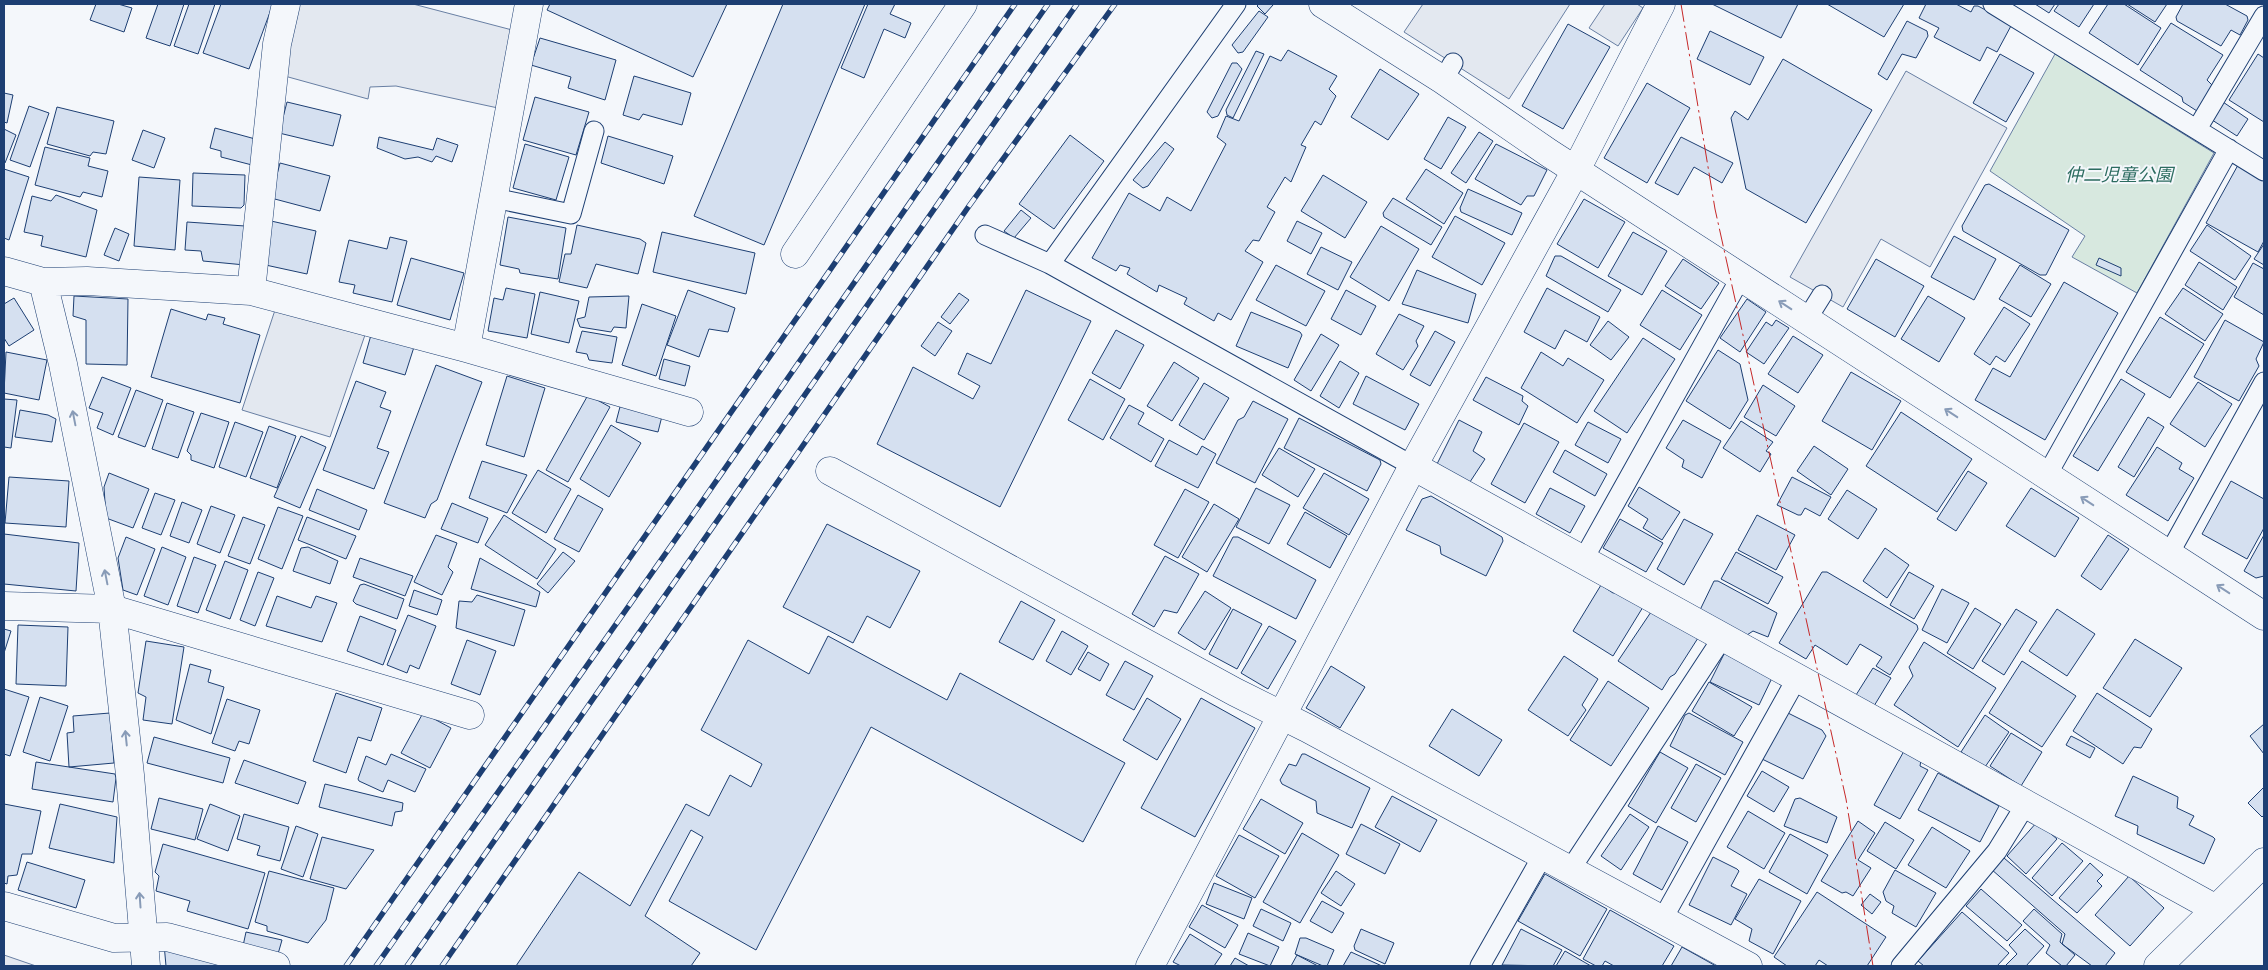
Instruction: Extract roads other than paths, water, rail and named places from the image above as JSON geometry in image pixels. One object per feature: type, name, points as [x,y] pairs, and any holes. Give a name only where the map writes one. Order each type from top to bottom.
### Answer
[{"type":"street","points":[[251,291],[275,63],[286,4]]},
{"type":"street","points":[[466,348],[529,4]]},
{"type":"street","points":[[795,254],[963,4]]},
{"type":"street","points":[[1323,4],[1448,72],[1576,170],[2264,616]]},
{"type":"street","points":[[1150,966],[1413,466],[1576,170],[1662,4]]},
{"type":"street","points":[[4,271],[43,282],[87,281],[251,291],[320,314],[466,348],[689,412]]},
{"type":"street","points":[[43,282],[64,364],[112,609],[130,775],[142,937],[146,966]]},
{"type":"street","points":[[1413,466],[2216,908]]},
{"type":"street","points":[[830,471],[1227,687],[1283,715],[1748,966]]},
{"type":"street","points":[[4,606],[112,609],[470,715]]},
{"type":"street","points":[[2158,966],[2264,862]]},
{"type":"street","points":[[4,906],[114,938],[167,938],[276,966]]},
{"type":"lane","points":[[1050,264],[1236,4]]},
{"type":"lane","points":[[2002,6],[2264,170]]},
{"type":"lane","points":[[2196,129],[2264,16]]},
{"type":"lane","points":[[494,198],[571,214],[594,131]]},
{"type":"lane","points":[[2047,475],[2229,149]]},
{"type":"lane","points":[[985,235],[1050,264],[1413,466]]},
{"type":"lane","points":[[1583,560],[1741,277]]},
{"type":"lane","points":[[1807,319],[1822,295]]},
{"type":"lane","points":[[2169,554],[2264,382]]},
{"type":"lane","points":[[1570,870],[1723,637]]},
{"type":"lane","points":[[1662,920],[1797,678]]},
{"type":"lane","points":[[1901,966],[1997,851],[2026,804]]},
{"type":"lane","points":[[1480,966],[1542,855]]},
{"type":"railway","points":[[346,966],[1015,4]]},
{"type":"railway","points":[[376,966],[1048,4]]},
{"type":"railway","points":[[407,966],[1077,4]]},
{"type":"railway","points":[[442,966],[969,206],[1115,4]]},
{"type":"park label","name":"仲二児童公園","points":[[2119,175]]}]
